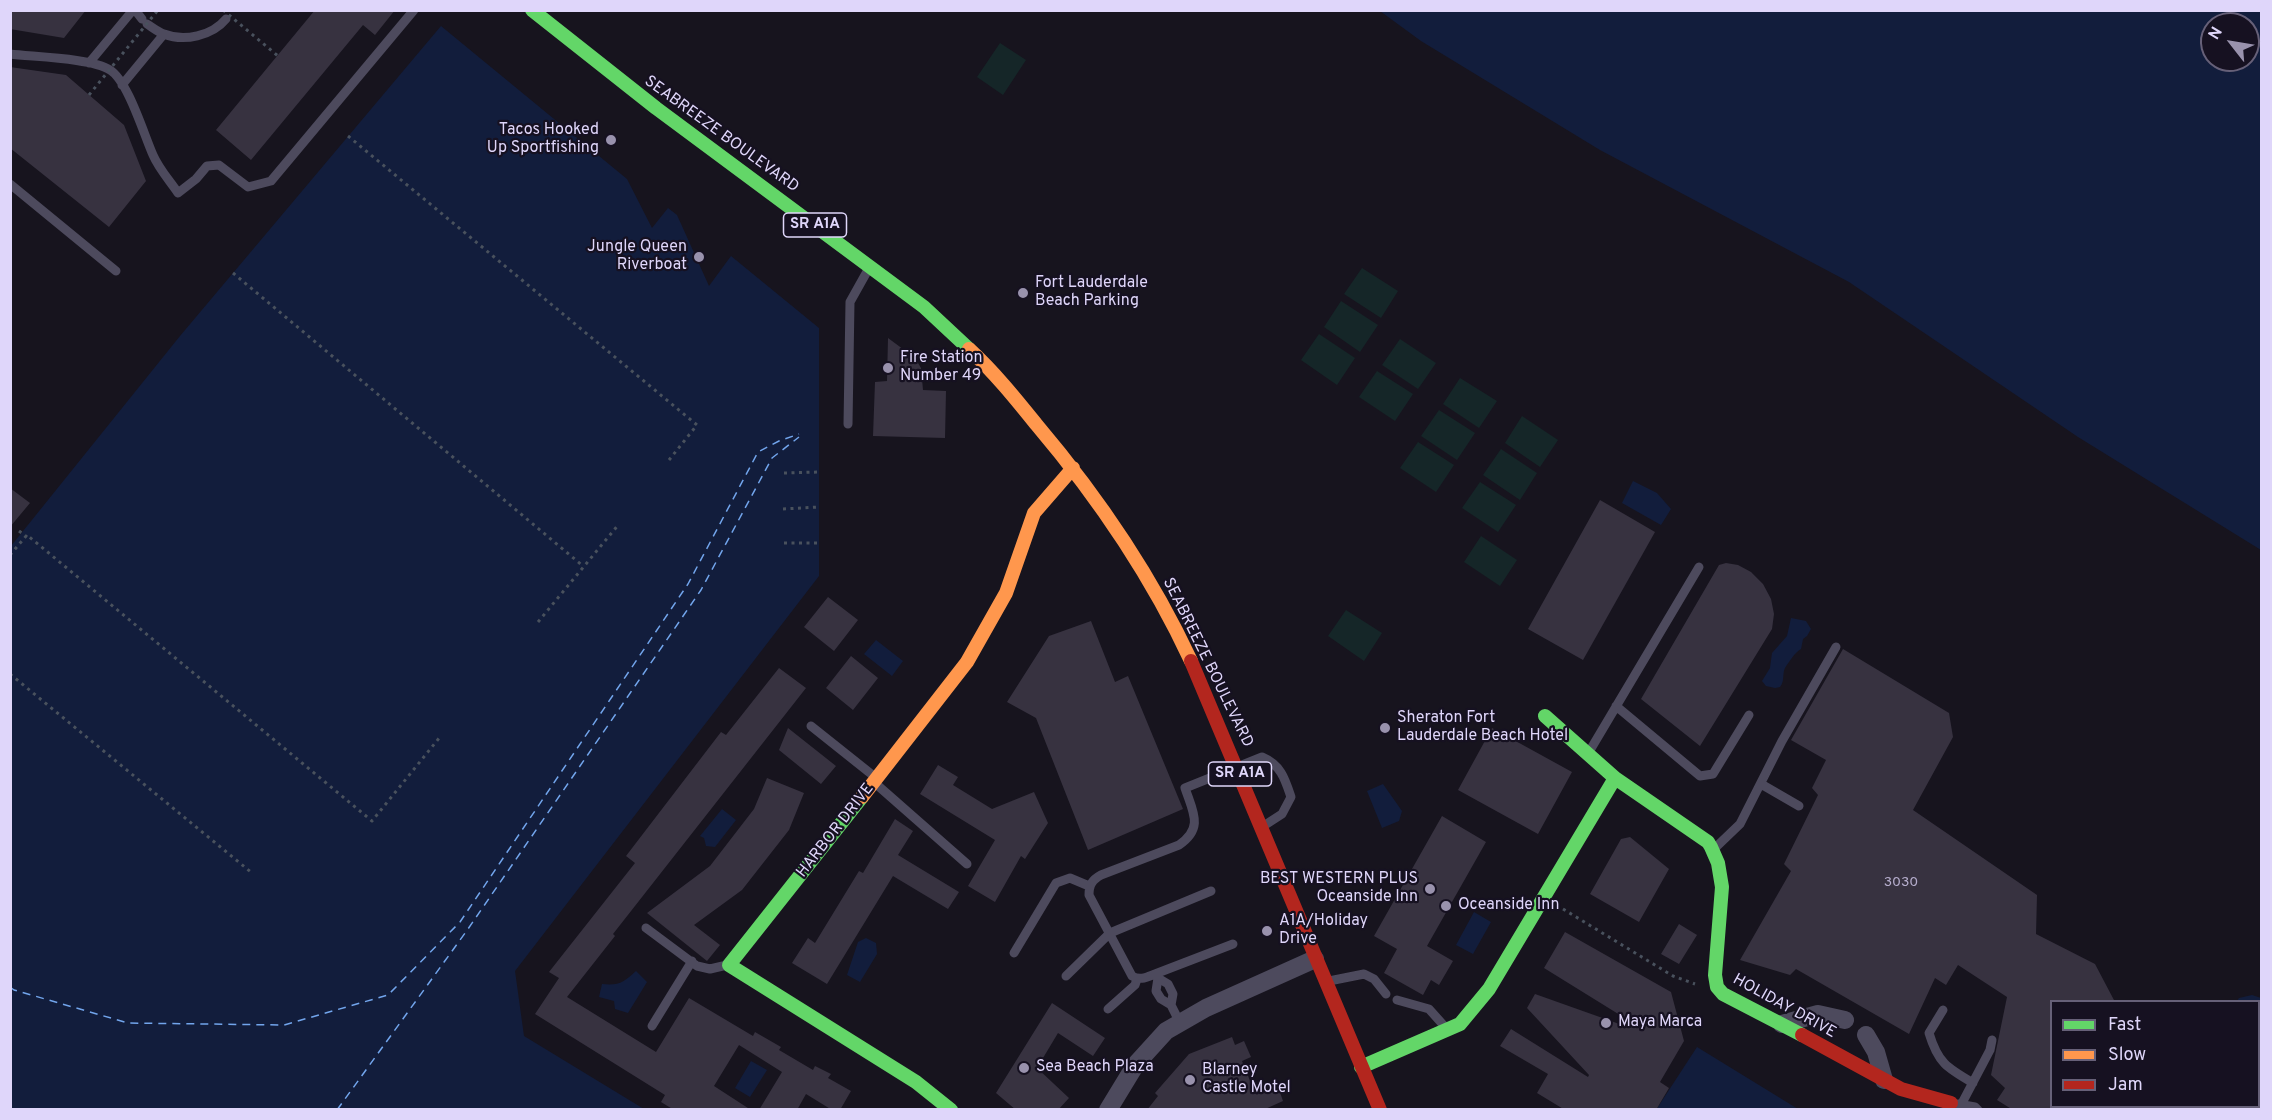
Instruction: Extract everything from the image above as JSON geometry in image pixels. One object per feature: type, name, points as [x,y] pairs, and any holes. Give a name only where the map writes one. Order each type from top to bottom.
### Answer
[{"type":"street","name":"SEABREEZE BOULEVARD","points":[[532,10],[656,108],[924,308],[990,368],[1073,468],[1145,573],[1169,616],[1208,697],[1315,959],[1380,1110]]},
{"type":"street","name":"HARBOR DRIVE","points":[[729,965],[967,662],[1006,593],[1034,513],[1073,468]]},
{"type":"street","points":[[1545,716],[1615,778],[1708,842],[1714,850]]},
{"type":"street","points":[[1361,1067],[1460,1024],[1489,989],[1615,778]]},
{"type":"street","name":"HOLIDAY DRIVE","points":[[1714,850],[1722,887],[1715,975],[1717,987],[1723,994],[1901,1089],[1956,1104]]},
{"type":"street","points":[[1108,1110],[1136,1064],[1166,1031],[1206,1008],[1315,959]]},
{"type":"street","points":[[729,965],[907,1076],[951,1110]]},
{"type":"street","points":[[1782,1024],[1818,1014],[1845,1020]]},
{"type":"street","points":[[1866,1035],[1876,1052],[1884,1080]]},
{"type":"lane","points":[[89,63],[134,10],[144,21],[164,34],[184,38],[204,34],[222,24],[224,15]]},
{"type":"lane","points":[[10,54],[89,63],[112,71],[122,85],[154,158],[178,194],[207,166],[219,165],[248,187],[271,181],[414,10]]},
{"type":"lane","points":[[122,85],[164,34]]},
{"type":"lane","points":[[10,184],[116,271]]},
{"type":"lane","points":[[848,424],[850,302],[870,266]]},
{"type":"lane","points":[[1588,754],[1698,567]]},
{"type":"lane","points":[[1714,850],[1740,824],[1836,647]]},
{"type":"lane","points":[[1616,706],[1700,776],[1713,774],[1749,715]]},
{"type":"lane","points":[[811,726],[876,780],[968,864]]},
{"type":"lane","points":[[1233,944],[1157,976],[1137,979],[1132,976],[1089,895],[1089,886],[1101,875],[1179,845],[1190,838],[1194,830],[1195,818],[1180,790],[1262,757],[1272,761],[1282,772],[1291,797],[1289,805],[1282,814],[1262,826]]},
{"type":"lane","points":[[1761,783],[1799,806]]},
{"type":"lane","points":[[1014,954],[1056,883],[1070,878],[1089,886]]},
{"type":"lane","points":[[1066,976],[1110,933],[1211,891]]},
{"type":"lane","points":[[646,928],[698,966],[710,969],[729,965]]},
{"type":"lane","points":[[652,1026],[692,961]]},
{"type":"lane","points":[[1325,982],[1364,974],[1374,980],[1386,994]]},
{"type":"lane","points":[[1157,976],[1156,991],[1161,999],[1171,1005],[1180,1023]]},
{"type":"lane","points":[[1108,1009],[1136,985],[1137,979]]},
{"type":"lane","points":[[1397,1000],[1429,1010],[1447,1029]]},
{"type":"lane","points":[[1943,1010],[1929,1034],[1935,1052],[1952,1071],[1973,1083]]},
{"type":"lane","points":[[1956,1104],[1973,1083],[1990,1050],[1992,1040]]},
{"type":"lane","name":"HOLIDAY DRIVE","points":[[1956,1104],[1975,1107],[1978,1110]]},
{"type":"path","points":[[88,95],[158,10]]},
{"type":"path","points":[[224,15],[278,56]]},
{"type":"path","points":[[348,136],[697,425],[669,460]]},
{"type":"path","points":[[233,273],[583,566]]},
{"type":"path","points":[[784,473],[819,472]]},
{"type":"path","points":[[783,509],[819,507]]},
{"type":"path","points":[[538,621],[619,524]]},
{"type":"path","points":[[19,531],[40,546]]},
{"type":"path","points":[[10,555],[27,535],[372,820],[440,737]]},
{"type":"path","points":[[784,543],[819,543]]},
{"type":"path","points":[[10,674],[252,873]]},
{"type":"path","points":[[1543,898],[1673,976],[1723,994]]},
{"type":"shaded area","points":[[1000,43],[1026,60],[1003,95],[977,77]]},
{"type":"shaded area","points":[[1362,268],[1398,291],[1381,318],[1344,294]]},
{"type":"shaded area","points":[[1341,301],[1378,325],[1360,352],[1324,327]]},
{"type":"shaded area","points":[[1319,334],[1355,358],[1337,385],[1301,360]]},
{"type":"shaded area","points":[[1400,339],[1436,363],[1418,389],[1382,365]]},
{"type":"shaded area","points":[[1377,371],[1413,394],[1395,421],[1359,397]]},
{"type":"shaded area","points":[[1460,378],[1497,401],[1479,428],[1443,404]]},
{"type":"shaded area","points":[[1439,410],[1475,433],[1457,460],[1421,436]]},
{"type":"shaded area","points":[[1522,416],[1558,440],[1540,467],[1505,443]]},
{"type":"shaded area","points":[[1418,442],[1454,465],[1436,492],[1400,468]]},
{"type":"shaded area","points":[[1501,449],[1537,473],[1520,500],[1483,475]]},
{"type":"shaded area","points":[[1480,482],[1516,505],[1498,532],[1462,508]]},
{"type":"shaded area","points":[[1481,536],[1517,560],[1500,586],[1464,562]]},
{"type":"shaded area","points":[[1346,610],[1382,633],[1364,661],[1328,636]]},
{"type":"water","points":[[1380,11],[2261,11],[2261,550],[2078,437],[1849,282],[1600,150],[1421,41]]},
{"type":"water","points":[[441,26],[627,179],[652,228],[668,208],[677,215],[709,286],[731,256],[819,328],[819,576],[515,971],[524,1036],[644,1109],[11,1109],[11,546],[180,336]]},
{"type":"water","points":[[1633,481],[1657,493],[1671,509],[1661,525],[1622,503]]},
{"type":"water","points":[[1791,618],[1806,621],[1811,629],[1803,639],[1801,649],[1785,668],[1780,687],[1766,686],[1762,681],[1770,668],[1772,653],[1787,636]]},
{"type":"water","points":[[876,640],[903,661],[892,676],[864,654]]},
{"type":"water","points":[[1383,784],[1402,811],[1399,821],[1382,828],[1367,791]]},
{"type":"water","points":[[722,809],[736,820],[715,847],[706,846],[704,838],[700,836]]},
{"type":"water","points":[[1474,912],[1491,922],[1473,954],[1456,945]]},
{"type":"water","points":[[866,938],[876,943],[877,954],[860,982],[847,975],[858,942]]},
{"type":"water","points":[[636,971],[647,982],[628,1013],[615,1009],[614,1001],[599,997],[602,984],[621,982]]},
{"type":"water","points":[[2252,995],[2261,998],[2260,1040],[2260,1000],[2238,1000]]},
{"type":"water","points":[[1697,1047],[1798,1109],[1656,1110]]},
{"type":"water","points":[[751,1061],[767,1070],[750,1097],[735,1088]]},
{"type":"building","points":[[10,10],[86,10],[64,38],[10,29]]},
{"type":"building","points":[[315,10],[395,10],[375,35],[363,25],[251,160],[216,130]]},
{"type":"building","points":[[10,67],[66,75],[124,125],[146,181],[109,227],[10,148]]},
{"type":"building","points":[[888,338],[915,358],[921,368],[923,390],[946,391],[945,438],[873,436],[875,382],[887,381]]},
{"type":"building","points":[[10,488],[30,503],[10,527]]},
{"type":"building","points":[[1600,500],[1655,532],[1583,660],[1528,629]]},
{"type":"building","points":[[1726,563],[1738,565],[1751,572],[1763,584],[1771,599],[1774,614],[1772,629],[1700,746],[1641,699],[1719,565]]},
{"type":"building","points":[[828,597],[858,620],[834,651],[804,627]]},
{"type":"building","points":[[1091,621],[1115,682],[1128,676],[1183,809],[1088,850],[1036,718],[1007,702],[1049,636]]},
{"type":"building","points":[[1843,649],[1949,713],[1953,737],[1913,810],[2037,895],[2036,934],[2095,964],[2114,1000],[2050,1000],[2050,1108],[2052,1110],[2013,1110],[1997,1100],[2005,1088],[1991,1075],[2007,997],[1958,965],[1946,985],[1935,978],[1909,1034],[1796,969],[1790,975],[1740,960],[1791,871],[1784,864],[1818,795],[1812,788],[1826,760],[1791,740]]},
{"type":"building","points":[[851,656],[878,678],[853,710],[826,688]]},
{"type":"building","points":[[779,668],[806,688],[613,934],[615,936],[567,997],[656,1052],[689,998],[753,1036],[755,1032],[781,1047],[779,1050],[813,1070],[815,1066],[831,1074],[828,1078],[851,1091],[840,1110],[832,1110],[806,1094],[797,1110],[759,1110],[782,1072],[739,1045],[714,1086],[751,1110],[674,1110],[661,1102],[665,1095],[535,1014],[559,978],[549,972],[635,863],[626,856],[721,732],[726,735]]},
{"type":"building","points":[[788,728],[836,766],[821,784],[779,750]]},
{"type":"building","points":[[1492,728],[1572,772],[1538,834],[1458,790]]},
{"type":"building","points":[[938,765],[958,777],[953,785],[992,809],[1034,792],[1048,823],[1025,859],[1021,856],[995,902],[968,886],[995,840],[920,794]]},
{"type":"building","points":[[767,778],[804,793],[789,830],[742,890],[694,925],[720,945],[707,961],[647,913],[710,866],[754,809]]},
{"type":"building","name":"BEST WESTERN PLUS Oceanside Inn","points":[[1442,816],[1486,842],[1427,946],[1453,961],[1439,985],[1431,980],[1423,995],[1384,973],[1397,949],[1374,936]]},
{"type":"building","points":[[895,819],[913,831],[898,855],[959,892],[948,909],[893,876],[827,984],[792,963],[808,938],[815,943],[859,871],[863,873]]},
{"type":"building","points":[[1630,837],[1669,869],[1639,922],[1590,894],[1621,839]]},
{"type":"building","points":[[1679,924],[1697,935],[1679,964],[1661,954]]},
{"type":"building","name":"Maya Marca","points":[[1565,932],[1671,992],[1684,1041],[1660,1082],[1669,1088],[1656,1110],[1565,1110],[1537,1093],[1548,1074],[1500,1046],[1511,1029],[1588,1077],[1589,1075],[1527,1008],[1535,994],[1625,1026],[1628,1020],[1544,968]]},
{"type":"building","name":"Sea Beach Plaza","points":[[1052,1003],[1105,1038],[1093,1056],[1058,1033],[1037,1068],[1069,1098],[1058,1110],[1016,1110],[996,1093]]},
{"type":"building","points":[[1232,1037],[1235,1045],[1244,1041],[1251,1057],[1242,1061],[1255,1093],[1277,1084],[1283,1101],[1263,1110],[1147,1110],[1158,1096],[1155,1093],[1189,1054]]},
{"type":"ferry route","points":[[10,987],[128,1023],[284,1025],[388,995],[460,922],[688,584],[758,452],[799,434]]},
{"type":"ferry route","points":[[337,1110],[468,929],[701,590],[772,458],[799,437]]},
{"type":"traffic: fast","points":[[532,10],[656,108],[924,307],[969,349]]},
{"type":"traffic: fast","points":[[1545,716],[1615,778],[1708,842],[1718,863],[1722,887],[1715,975],[1717,987],[1723,994],[1802,1035]]},
{"type":"traffic: fast","points":[[1361,1067],[1460,1024],[1489,989],[1615,778]]},
{"type":"traffic: fast","points":[[862,797],[729,965],[916,1082],[951,1110]]},
{"type":"traffic: slow","points":[[969,349],[996,376],[1059,451],[1101,508],[1140,567],[1191,661]]},
{"type":"traffic: slow","points":[[862,797],[967,662],[1006,593],[1034,513],[1073,468]]},
{"type":"traffic: jam","points":[[1191,661],[1380,1110]]},
{"type":"traffic: jam","points":[[1802,1035],[1901,1089],[1951,1103]]},
{"type":"place","name":"Tacos Hooked Up Sportfishing","points":[[611,140]]},
{"type":"place","name":"Jungle Queen Riverboat","points":[[699,257]]},
{"type":"place","name":"Fort Lauderdale Beach Parking","points":[[1023,293]]},
{"type":"place","name":"Fire Station Number 49","points":[[888,368]]},
{"type":"place","name":"Sheraton Fort Lauderdale Beach Hotel","points":[[1385,728]]},
{"type":"place","name":"BEST WESTERN PLUS Oceanside Inn","points":[[1430,889]]},
{"type":"place","name":"Oceanside Inn","points":[[1446,906]]},
{"type":"place","name":"A1A/Holiday Drive","points":[[1267,931]]},
{"type":"place","name":"Maya Marca","points":[[1606,1023]]},
{"type":"place","name":"Sea Beach Plaza","points":[[1024,1068]]},
{"type":"place","name":"Blarney Castle Motel","points":[[1190,1080]]}]
